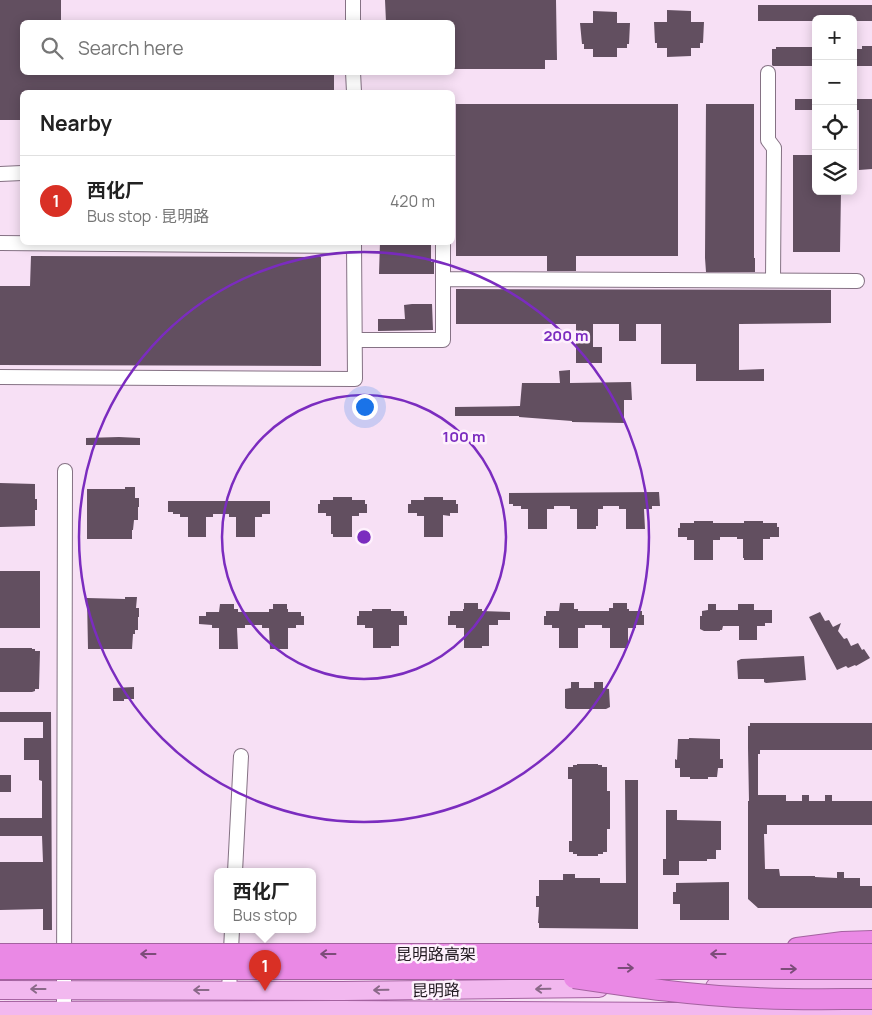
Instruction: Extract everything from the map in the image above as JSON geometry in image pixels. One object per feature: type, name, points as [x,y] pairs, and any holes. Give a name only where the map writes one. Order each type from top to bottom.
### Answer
[{"type":"highway","points":[[752,953],[843,942],[872,941]]},
{"type":"highway","name":"昆明路高架","points":[[0,954],[872,954]]},
{"type":"highway","name":"昆明路高架","points":[[0,969],[872,969]]},
{"type":"highway","points":[[508,969],[685,994],[758,998],[872,999]]},
{"type":"main road","name":"昆明路","points":[[0,990],[342,991],[714,987],[872,988]]},
{"type":"main road","name":"昆明路","points":[[0,1011],[872,1013]]},
{"type":"street","points":[[353,0],[353,20]]},
{"type":"street","points":[[768,73],[768,140],[774,148],[773,280]]},
{"type":"street","points":[[354,75],[354,90]]},
{"type":"street","points":[[0,174],[20,173]]},
{"type":"street","points":[[0,243],[20,243]]},
{"type":"street","points":[[0,377],[355,379],[354,245]]},
{"type":"street","points":[[355,340],[444,340],[444,245]]},
{"type":"street","points":[[444,279],[857,281]]},
{"type":"street","points":[[64,1010],[65,471]]},
{"type":"street","points":[[235,868],[240,756]]},
{"type":"street","points":[[229,991],[232,933]]},
{"type":"building","points":[[0,0],[61,0],[61,20],[20,20],[20,75],[334,75],[334,90],[20,90],[20,120],[0,120]]},
{"type":"building","points":[[385,0],[556,0],[557,60],[545,60],[545,69],[455,69],[455,20],[386,20]]},
{"type":"building","points":[[758,5],[872,5],[872,21],[857,21],[857,15],[812,15],[812,21],[758,21]]},
{"type":"building","points":[[667,10],[691,11],[691,22],[704,22],[703,43],[700,43],[700,48],[691,48],[691,56],[667,57],[667,48],[657,48],[654,22],[667,22]]},
{"type":"building","points":[[593,11],[617,12],[617,23],[630,23],[629,44],[627,44],[627,48],[617,48],[617,57],[593,57],[593,49],[584,49],[580,23],[593,23]]},
{"type":"building","points":[[862,46],[872,46],[872,66],[857,66],[857,49],[862,49]]},
{"type":"building","points":[[776,47],[812,47],[812,66],[773,66],[772,49],[776,49]]},
{"type":"building","points":[[795,99],[812,99],[812,110],[795,110]]},
{"type":"building","points":[[857,99],[872,99],[872,169],[859,170],[859,110],[857,110]]},
{"type":"building","points":[[456,104],[678,104],[678,256],[576,256],[576,271],[547,271],[547,256],[456,256]]},
{"type":"building","points":[[706,104],[754,104],[755,272],[706,272]]},
{"type":"building","points":[[793,155],[812,155],[812,195],[841,195],[840,252],[793,252]]},
{"type":"building","points":[[380,245],[431,245],[431,262],[434,262],[434,274],[379,274]]},
{"type":"building","points":[[31,256],[321,257],[321,366],[0,365],[0,286],[30,286]]},
{"type":"building","points":[[456,289],[831,290],[831,323],[739,324],[739,370],[764,369],[764,381],[696,381],[696,364],[661,364],[661,324],[636,324],[636,341],[619,341],[619,324],[593,324],[593,347],[602,347],[602,363],[576,363],[576,324],[456,324]]},
{"type":"building","points":[[432,304],[433,330],[378,331],[378,319],[405,319],[404,305]]},
{"type":"building","points":[[570,370],[570,383],[631,382],[632,400],[624,400],[624,423],[572,422],[519,416],[455,416],[455,407],[520,406],[522,383],[560,383],[559,371]]},
{"type":"building","points":[[86,438],[140,438],[140,445],[86,445]]},
{"type":"building","points":[[0,483],[35,484],[37,510],[35,510],[35,526],[0,527]]},
{"type":"building","points":[[125,487],[135,487],[135,498],[139,498],[138,520],[134,520],[132,539],[87,539],[87,489],[125,489]]},
{"type":"building","points":[[659,492],[660,506],[644,509],[645,529],[626,529],[626,509],[619,509],[619,506],[603,506],[603,509],[598,509],[598,526],[596,526],[596,529],[577,529],[577,509],[570,509],[570,506],[554,506],[554,509],[547,509],[547,529],[528,529],[528,509],[521,509],[521,506],[509,504],[509,493]]},
{"type":"building","points":[[333,497],[352,497],[352,500],[365,500],[365,504],[367,504],[367,513],[359,513],[359,516],[352,516],[352,537],[333,537],[333,534],[331,534],[331,516],[326,516],[326,513],[318,513],[320,500],[333,500]]},
{"type":"building","points":[[424,497],[443,497],[443,500],[456,500],[456,504],[458,504],[458,513],[450,513],[450,516],[443,515],[443,537],[424,537],[424,516],[417,516],[417,513],[408,513],[408,504],[411,504],[411,500],[424,500]]},
{"type":"building","points":[[168,501],[270,501],[270,514],[262,514],[262,517],[255,517],[255,537],[236,537],[236,517],[229,517],[229,514],[213,514],[213,517],[206,517],[206,537],[188,537],[188,517],[180,517],[180,514],[168,512]]},
{"type":"building","points":[[694,521],[744,523],[744,521],[763,521],[763,523],[777,523],[779,537],[763,539],[763,560],[744,560],[743,539],[720,537],[720,540],[713,540],[713,560],[694,560],[694,540],[687,540],[687,537],[678,537],[678,528],[680,528],[680,523],[694,523]]},
{"type":"building","points":[[0,571],[40,571],[40,628],[0,628]]},
{"type":"building","points":[[125,597],[137,597],[136,608],[139,608],[138,630],[135,630],[135,634],[133,634],[132,649],[88,649],[87,598],[125,599]]},
{"type":"building","points":[[464,603],[478,603],[478,609],[482,609],[482,611],[510,612],[510,620],[498,620],[498,625],[489,625],[489,646],[464,648],[464,628],[448,625],[450,611],[463,611]]},
{"type":"building","points":[[560,603],[574,603],[574,609],[578,609],[578,611],[609,611],[609,608],[613,608],[613,603],[627,603],[629,611],[642,611],[644,625],[628,628],[628,648],[610,648],[610,628],[602,628],[602,625],[585,625],[585,628],[578,628],[578,648],[559,648],[559,628],[552,628],[552,625],[544,625],[544,616],[546,616],[546,611],[559,611]]},
{"type":"building","points":[[220,604],[234,604],[234,609],[238,609],[238,612],[269,612],[269,609],[273,609],[273,604],[287,604],[288,612],[301,612],[301,616],[304,616],[304,625],[288,628],[288,649],[270,649],[269,628],[262,628],[262,625],[245,625],[245,628],[237,628],[238,649],[219,649],[219,628],[212,628],[212,625],[199,624],[199,616],[206,616],[206,612],[219,612]]},
{"type":"building","points":[[708,604],[716,604],[716,610],[738,610],[738,604],[754,604],[754,610],[772,610],[772,623],[765,623],[765,626],[757,626],[757,640],[739,640],[739,626],[723,626],[720,631],[704,631],[700,629],[700,616],[702,616],[702,611],[708,610]]},
{"type":"building","points":[[372,609],[404,611],[404,616],[407,616],[407,625],[399,625],[399,646],[373,648],[373,628],[357,625],[359,611],[372,611]]},
{"type":"building","points":[[820,612],[825,621],[829,620],[833,627],[841,623],[838,631],[844,639],[847,638],[851,646],[858,643],[870,658],[856,666],[848,668],[846,666],[837,670],[809,617]]},
{"type":"building","points":[[0,648],[32,648],[35,651],[40,651],[39,689],[35,689],[32,692],[0,692]]},
{"type":"building","points":[[804,656],[806,680],[766,683],[764,679],[738,679],[737,661],[741,659]]},
{"type":"building","points":[[571,682],[579,682],[579,688],[594,688],[594,682],[603,682],[603,688],[609,689],[610,707],[606,709],[565,708],[565,689],[571,688]]},
{"type":"building","points":[[134,687],[134,699],[113,701],[113,688]]},
{"type":"building","points":[[0,712],[51,712],[52,930],[43,930],[43,909],[0,910],[0,862],[43,862],[42,836],[0,836],[0,818],[42,818],[42,781],[39,780],[39,760],[24,760],[24,738],[43,738],[43,722],[0,722]]},
{"type":"building","points":[[750,723],[872,723],[872,750],[760,750],[760,754],[758,754],[758,795],[786,795],[786,801],[802,801],[802,795],[809,795],[809,801],[825,801],[825,795],[832,795],[832,801],[872,801],[872,825],[767,825],[767,834],[764,834],[765,869],[779,869],[780,876],[837,878],[837,872],[844,872],[844,878],[860,878],[860,886],[872,886],[872,908],[758,908],[748,899],[748,726],[750,726]]},
{"type":"building","points":[[678,739],[720,739],[720,759],[723,759],[723,768],[718,768],[717,777],[690,779],[690,777],[680,777],[680,768],[675,768]]},
{"type":"building","points":[[598,764],[602,765],[602,767],[607,767],[607,791],[610,791],[610,829],[607,829],[607,852],[598,854],[598,856],[577,856],[573,852],[569,852],[569,841],[572,841],[572,779],[568,779],[568,767],[573,767],[573,765]]},
{"type":"building","points":[[0,775],[11,775],[11,792],[0,792]]},
{"type":"building","points":[[625,780],[638,780],[638,929],[539,928],[539,907],[536,907],[536,896],[539,896],[539,880],[563,880],[563,874],[575,874],[575,878],[600,878],[600,883],[626,883]]},
{"type":"building","points":[[666,810],[677,810],[677,820],[721,821],[721,850],[716,850],[716,859],[707,859],[707,861],[679,861],[679,875],[663,875],[663,859],[666,859]]},
{"type":"building","points":[[729,882],[729,920],[680,920],[680,904],[673,904],[673,892],[676,892],[676,883]]},
{"type":"place","name":"西化厂","points":[[265,991]]}]
